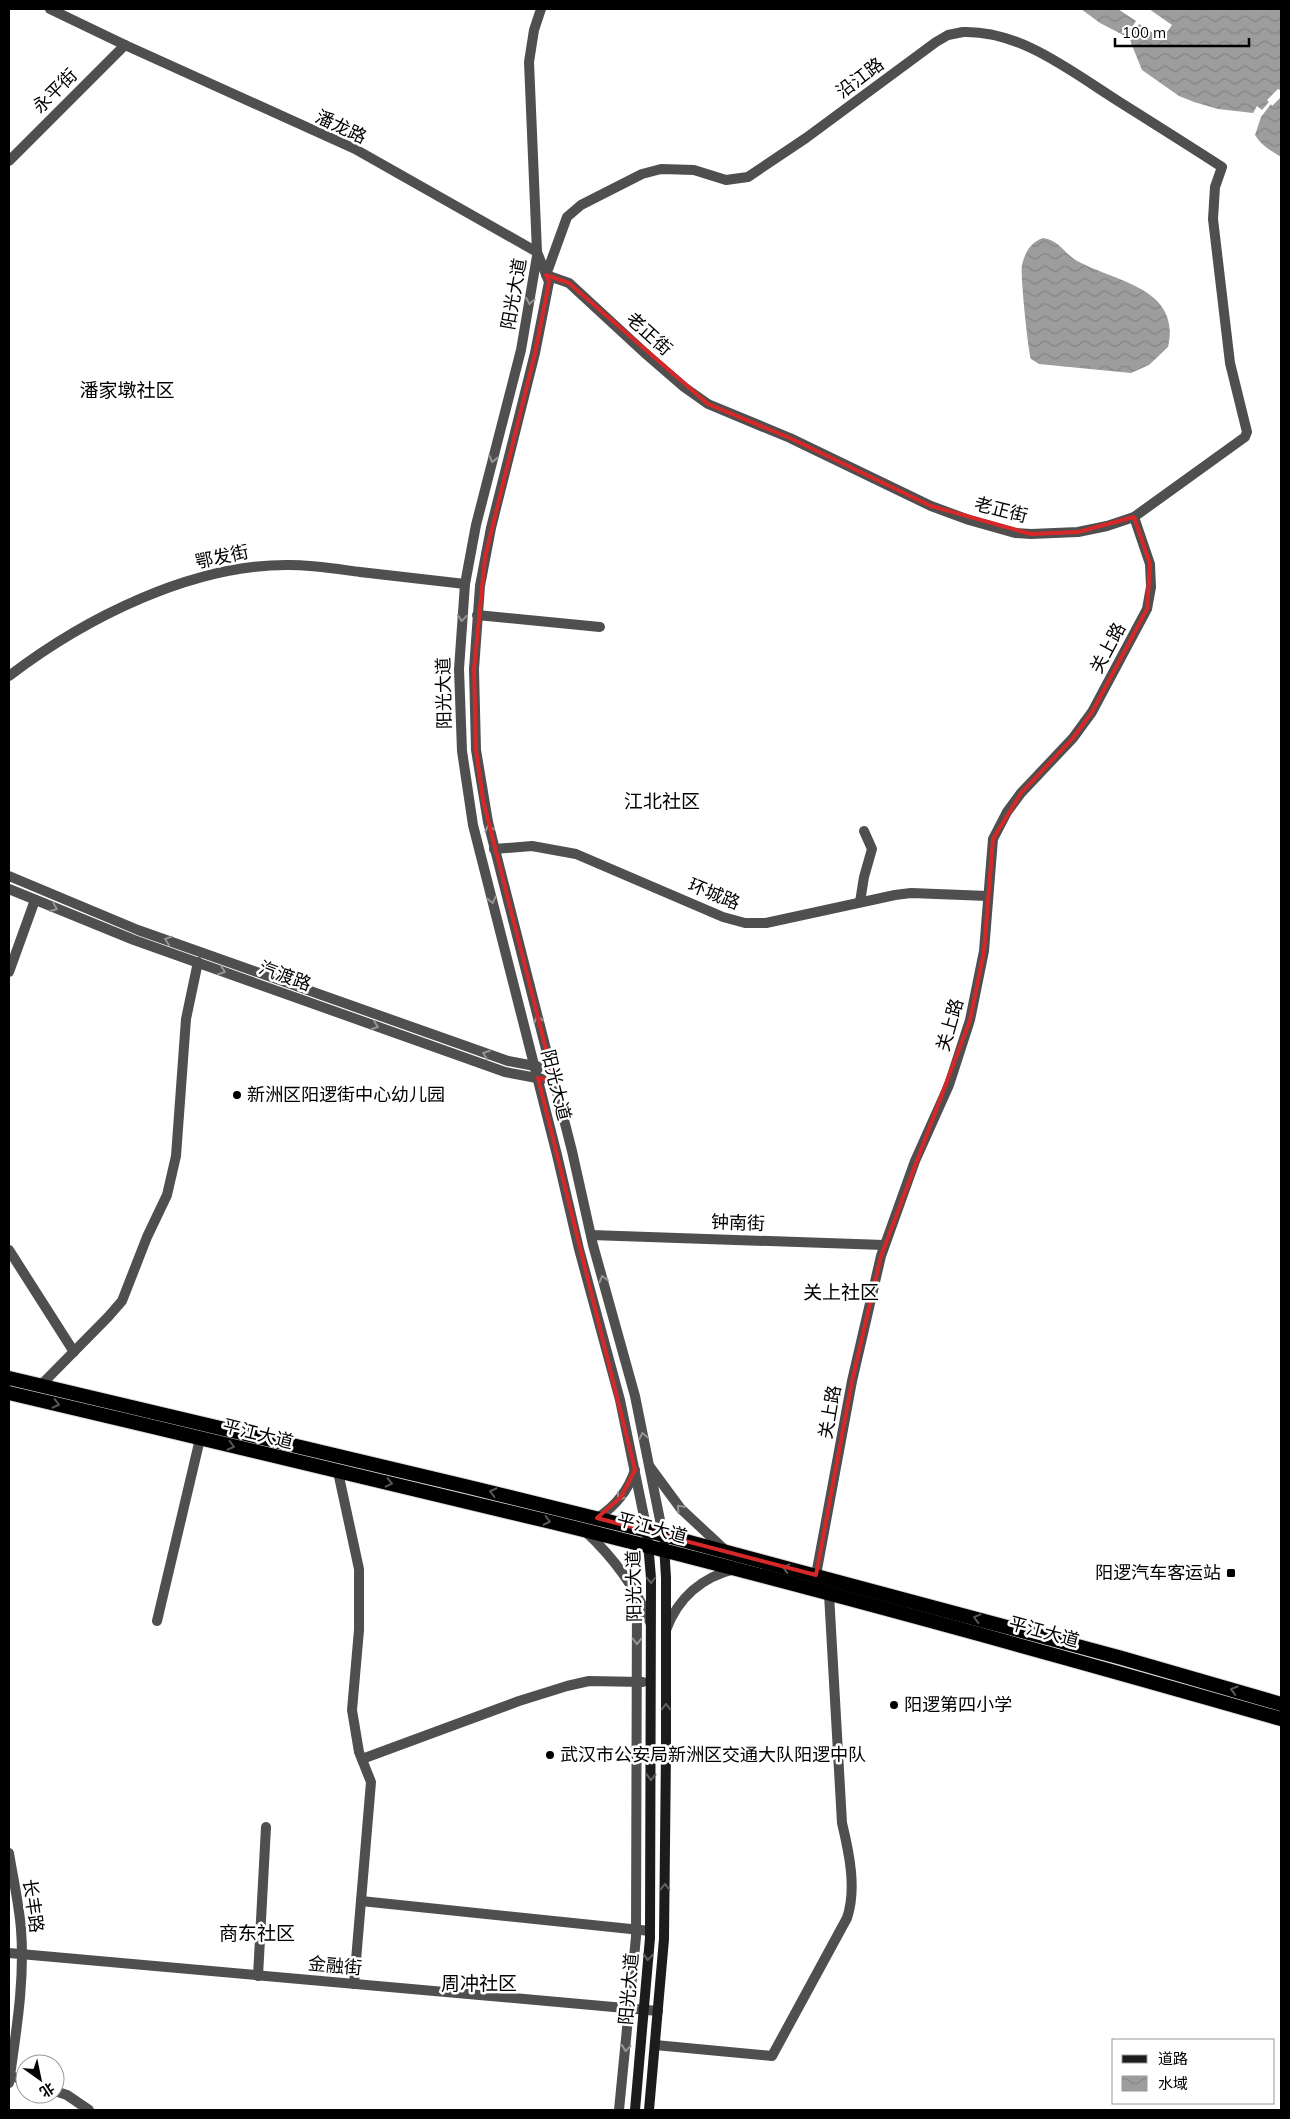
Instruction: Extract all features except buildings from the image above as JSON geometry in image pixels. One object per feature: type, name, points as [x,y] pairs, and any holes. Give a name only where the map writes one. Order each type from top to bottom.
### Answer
[{"type":"highway","name":"平江大道","points":[[9,1378],[597,1518],[1122,1658],[1281,1704]]},
{"type":"highway","name":"平江大道","points":[[9,1392],[585,1530],[1118,1672],[1281,1719]]},
{"type":"main road","name":"阳光大道","points":[[635,2110],[650,1931],[651,1623],[650,1547],[647,1531]]},
{"type":"main road","name":"阳光大道","points":[[649,2110],[664,1938],[666,1631],[663,1535]]},
{"type":"street","name":"潘龙路","points":[[50,9],[124,45],[355,149],[537,252]]},
{"type":"street","points":[[537,252],[529,62],[534,30],[541,9]]},
{"type":"street","name":"沿江路","points":[[546,275],[567,217],[580,205],[642,174],[661,169],[694,170],[726,180],[748,177],[806,138],[936,42],[963,32],[979,32],[995,36],[1037,51],[1222,167]]},
{"type":"street","name":"永平街","points":[[9,161],[124,45]]},
{"type":"street","name":"老正街","points":[[546,275],[569,283],[647,355],[684,387],[708,404],[790,438],[931,506],[969,520],[1016,533],[1078,532],[1107,526],[1134,517],[1245,437],[1247,432],[1230,364],[1213,219],[1215,187],[1222,167]]},
{"type":"street","name":"阳光大道","points":[[537,252],[549,282],[535,353],[491,528],[476,615],[474,669],[476,750],[483,800],[494,849],[554,1081],[591,1235],[635,1396],[663,1535]]},
{"type":"street","name":"阳光大道","points":[[537,252],[534,280],[521,350],[476,525],[466,584],[459,669],[460,724],[465,779],[473,825],[535,1066],[579,1249],[620,1400],[647,1531]]},
{"type":"street","name":"关上路","points":[[816,1575],[856,1362],[869,1300],[884,1245],[915,1161],[948,1085],[970,1020],[984,951],[992,839],[999,825],[1021,793],[1074,738],[1083,725],[1147,609],[1151,588],[1150,564],[1134,517]]},
{"type":"street","name":"鄂发街","points":[[9,676],[74,633],[122,608],[191,580],[231,570],[270,565],[306,565],[466,584]]},
{"type":"street","points":[[476,615],[600,627]]},
{"type":"street","points":[[860,902],[864,877],[872,849],[864,831]]},
{"type":"street","name":"环城路","points":[[494,849],[532,846],[576,854],[723,918],[745,923],[766,923],[860,902],[911,893],[988,896]]},
{"type":"street","name":"汽渡路","points":[[9,876],[138,930],[508,1061],[550,1069]]},
{"type":"street","name":"汽渡路","points":[[9,889],[107,930],[505,1072],[554,1081]]},
{"type":"street","points":[[9,972],[35,900]]},
{"type":"street","points":[[41,1385],[122,1301],[171,1182],[176,1156],[186,1019],[198,962]]},
{"type":"street","name":"钟南街","points":[[591,1235],[884,1245]]},
{"type":"street","points":[[9,1250],[74,1352]]},
{"type":"street","points":[[157,1621],[200,1439]]},
{"type":"street","points":[[649,1466],[681,1509],[704,1533],[729,1552]]},
{"type":"street","points":[[597,1518],[610,1509],[621,1497],[635,1470]]},
{"type":"street","points":[[338,1472],[359,1569],[359,1630],[352,1710],[362,1759],[371,1782],[354,1984]]},
{"type":"street","points":[[585,1530],[609,1555],[637,1592],[651,1623]]},
{"type":"street","points":[[666,1631],[673,1614],[691,1591],[707,1580],[735,1569]]},
{"type":"street","points":[[619,2110],[636,1929],[637,1592]]},
{"type":"street","points":[[655,2046],[772,2056],[847,1918],[851,1895],[848,1847],[842,1823],[829,1594]]},
{"type":"street","points":[[362,1759],[519,1701],[567,1686],[589,1681],[651,1682]]},
{"type":"street","points":[[258,1976],[266,1827]]},
{"type":"street","name":"长丰路","points":[[9,1853],[21,1928],[22,1955],[21,1997],[10,2074]]},
{"type":"street","points":[[361,1902],[650,1931]]},
{"type":"street","name":"金融街","points":[[9,1953],[658,2011]]},
{"type":"street","points":[[65,2095],[89,2110]]},
{"type":"highlighted area","points":[[546,275],[569,283],[708,404],[790,438],[931,506],[1031,534],[1078,532],[1134,517],[1150,564],[1147,609],[1092,712],[1073,738],[1021,793],[993,839],[984,951],[970,1020],[881,1256],[852,1381],[816,1575],[597,1518],[621,1497],[635,1470],[538,1078],[554,1081],[483,800],[476,750],[474,669],[485,557],[535,353],[549,282]]},
{"type":"water","points":[[1081,9],[1281,9],[1281,157],[1263,145],[1255,135],[1261,117],[1253,113],[1218,109],[1179,96],[1142,70],[1129,38],[1100,23]]},
{"type":"water","points":[[1043,238],[1056,243],[1074,259],[1124,281],[1154,298],[1165,311],[1170,327],[1168,347],[1149,365],[1131,373],[1039,364],[1031,359],[1022,282],[1022,265],[1029,248]]},
{"type":"pier","points":[[1118,9],[1149,9],[1172,25],[1162,39],[1139,24],[1128,39],[1131,41],[1130,43],[1125,38],[1136,21]]},
{"type":"pier","points":[[1281,88],[1281,97],[1272,106],[1271,104],[1261,117],[1253,113],[1257,106],[1262,110],[1269,102],[1267,100]]},
{"type":"place","name":"新洲区阳逻街中心幼儿园","points":[[237,1095]]},
{"type":"place","name":"阳逻汽车客运站","points":[[1231,1573]]},
{"type":"place","name":"阳逻第四小学","points":[[894,1705]]},
{"type":"place","name":"武汉市公安局新洲区交通大队阳逻中队","points":[[550,1755]]},
{"type":"district","name":"潘家墩社区","points":[[127,390]]},
{"type":"district","name":"江北社区","points":[[662,801]]},
{"type":"district","name":"关上社区","points":[[841,1292]]},
{"type":"district","name":"商东社区","points":[[257,1933]]},
{"type":"district","name":"周冲社区","points":[[479,1983]]}]
